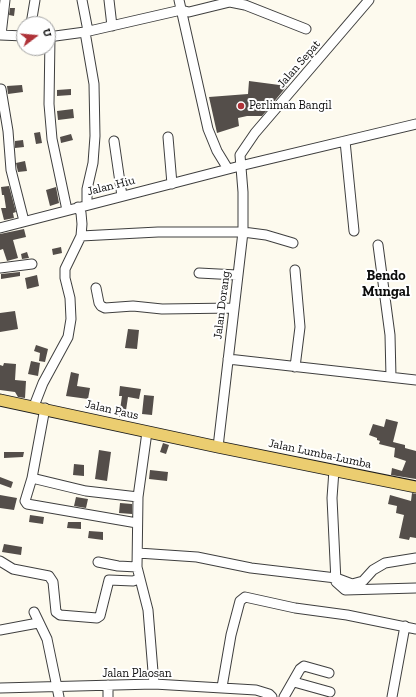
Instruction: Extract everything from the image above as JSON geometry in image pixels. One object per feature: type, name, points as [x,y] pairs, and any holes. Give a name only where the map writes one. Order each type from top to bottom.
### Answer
[{"type":"main road","name":"Jalan Paus","points":[[0,400],[46,408],[218,448]]},
{"type":"main road","name":"Jalan Lumba-Lumba","points":[[218,448],[334,470],[416,488]]},
{"type":"street","points":[[5,0],[1,35],[16,36]]},
{"type":"street","points":[[32,16],[35,0]]},
{"type":"street","points":[[82,0],[94,84],[95,136],[93,163],[87,189],[87,204]]},
{"type":"street","points":[[109,0],[112,26]]},
{"type":"street","points":[[179,0],[208,128],[212,140],[228,170]]},
{"type":"street","name":"Jalan Sepat","points":[[244,165],[240,155],[255,133],[369,0]]},
{"type":"street","points":[[56,36],[86,32],[181,10],[188,12],[230,2],[245,5],[306,29]]},
{"type":"street","points":[[49,56],[49,104],[52,139],[67,210]]},
{"type":"street","points":[[1,89],[8,131],[11,170],[24,221]]},
{"type":"street","name":"Jalan Hiu","points":[[0,228],[87,204],[416,124]]},
{"type":"street","points":[[168,137],[172,184]]},
{"type":"street","points":[[114,141],[122,196]]},
{"type":"street","points":[[345,141],[354,231]]},
{"type":"street","name":"Jalan Dorang","points":[[218,448],[242,232],[244,165]]},
{"type":"street","points":[[34,406],[43,383],[68,337],[70,305],[68,288],[64,278],[65,269],[81,236],[81,213],[78,207]]},
{"type":"street","points":[[0,223],[0,228]]},
{"type":"street","points":[[81,236],[158,232],[242,232],[266,235],[293,243]]},
{"type":"street","points":[[378,245],[390,335],[391,377]]},
{"type":"street","points":[[0,268],[32,264]]},
{"type":"street","points":[[295,270],[300,327],[295,367]]},
{"type":"street","points":[[199,273],[238,275]]},
{"type":"street","points":[[96,288],[99,303],[105,308],[133,306],[162,309],[234,308]]},
{"type":"street","points":[[228,359],[416,380]]},
{"type":"street","points":[[46,408],[32,478],[24,498],[27,504],[137,524]]},
{"type":"street","points":[[147,432],[138,497],[137,567],[148,610],[154,684]]},
{"type":"street","points":[[334,470],[332,498],[336,578],[338,585],[344,590],[416,588]]},
{"type":"street","points":[[32,478],[86,491],[138,497]]},
{"type":"street","points":[[138,553],[197,557],[251,568],[336,578],[346,583],[358,584],[363,582],[379,566],[416,558]]},
{"type":"street","points":[[0,561],[14,568],[45,574],[51,577],[56,612],[60,615],[97,618],[100,616],[109,580],[132,581],[139,579]]},
{"type":"street","points":[[98,562],[118,566],[137,567]]},
{"type":"street","points":[[217,691],[242,598],[245,597],[295,608],[347,615],[416,629]]},
{"type":"street","points":[[34,612],[47,639],[58,686],[59,697]]},
{"type":"street","points":[[0,630],[38,623]]},
{"type":"street","points":[[392,697],[405,626]]},
{"type":"street","points":[[284,697],[304,666],[329,673]]},
{"type":"street","points":[[294,682],[330,692]]},
{"type":"street","name":"Jalan Plaosan","points":[[0,688],[154,684],[217,691],[269,694],[272,697]]},
{"type":"street","points":[[108,685],[108,697]]},
{"type":"building","points":[[10,8],[15,8],[14,16],[9,15]]},
{"type":"building","name":"Perliman Bangil","points":[[249,81],[287,86],[262,116],[247,116],[238,118],[239,126],[217,133],[209,97],[248,94]]},
{"type":"building","points":[[22,85],[23,92],[8,94],[7,86]]},
{"type":"building","points":[[71,89],[71,95],[57,96],[57,90]]},
{"type":"building","points":[[73,109],[74,118],[58,120],[57,111]]},
{"type":"building","points":[[40,132],[42,143],[36,144],[34,133]]},
{"type":"building","points":[[71,134],[73,140],[61,143],[60,137]]},
{"type":"building","points":[[23,140],[24,147],[15,148],[15,141]]},
{"type":"building","points":[[25,161],[27,171],[18,172],[16,163]]},
{"type":"building","points":[[9,186],[16,212],[13,213],[14,218],[4,220],[1,208],[6,208],[1,187]]},
{"type":"building","points":[[56,187],[59,203],[50,206],[46,190]]},
{"type":"building","points":[[24,229],[26,237],[13,240],[18,258],[7,261],[3,249],[0,250],[0,234]]},
{"type":"building","points":[[61,247],[62,253],[53,255],[52,249]]},
{"type":"building","points":[[27,252],[29,258],[22,259],[21,254]]},
{"type":"building","points":[[20,272],[20,276],[1,279],[1,274]]},
{"type":"building","points":[[37,275],[39,286],[27,289],[25,278]]},
{"type":"building","points":[[15,311],[18,329],[0,332],[0,313]]},
{"type":"building","points":[[128,329],[139,330],[137,349],[125,348]]},
{"type":"building","points":[[36,345],[48,349],[45,362],[39,361],[40,353],[34,351]]},
{"type":"building","points":[[31,361],[40,363],[38,376],[28,374]]},
{"type":"building","points":[[4,363],[16,364],[15,380],[26,381],[25,398],[18,397],[15,392],[0,390],[0,365],[3,366]]},
{"type":"building","points":[[71,372],[79,374],[77,386],[90,388],[88,399],[66,396]]},
{"type":"building","points":[[120,386],[141,389],[139,399],[128,397],[125,417],[119,417],[122,396],[119,396]]},
{"type":"building","points":[[144,395],[154,396],[152,415],[142,414]]},
{"type":"building","points":[[386,419],[398,422],[393,442],[405,445],[405,448],[416,451],[416,479],[391,475],[392,468],[402,471],[406,461],[394,457],[395,448],[379,444],[380,441],[377,440],[377,438],[369,435],[373,424],[384,427]]},
{"type":"building","points":[[163,443],[169,445],[166,454],[160,452]]},
{"type":"building","points":[[99,450],[111,452],[107,481],[95,479]]},
{"type":"building","points":[[4,452],[24,452],[23,457],[4,458]]},
{"type":"building","points":[[74,464],[84,465],[84,476],[73,475]]},
{"type":"building","points":[[150,470],[168,472],[167,481],[149,479]]},
{"type":"building","points":[[0,477],[13,482],[11,488],[0,484]]},
{"type":"building","points":[[412,493],[416,494],[416,538],[410,537],[409,540],[399,538],[404,515],[396,513],[397,506],[388,504],[390,495],[411,501]]},
{"type":"building","points":[[0,495],[17,498],[14,510],[0,508]]},
{"type":"building","points":[[76,497],[88,499],[86,508],[74,506]]},
{"type":"building","points":[[120,503],[132,504],[132,514],[119,513]]},
{"type":"building","points":[[30,515],[44,517],[43,524],[29,522]]},
{"type":"building","points":[[68,522],[81,522],[81,529],[67,528]]},
{"type":"building","points":[[89,531],[103,532],[103,540],[88,538]]},
{"type":"building","points":[[4,544],[22,547],[21,555],[2,552]]},
{"type":"place","name":"Perliman Bangil","points":[[241,106]]},
{"type":"district","name":"Bendo Mungal","points":[[386,284]]}]
